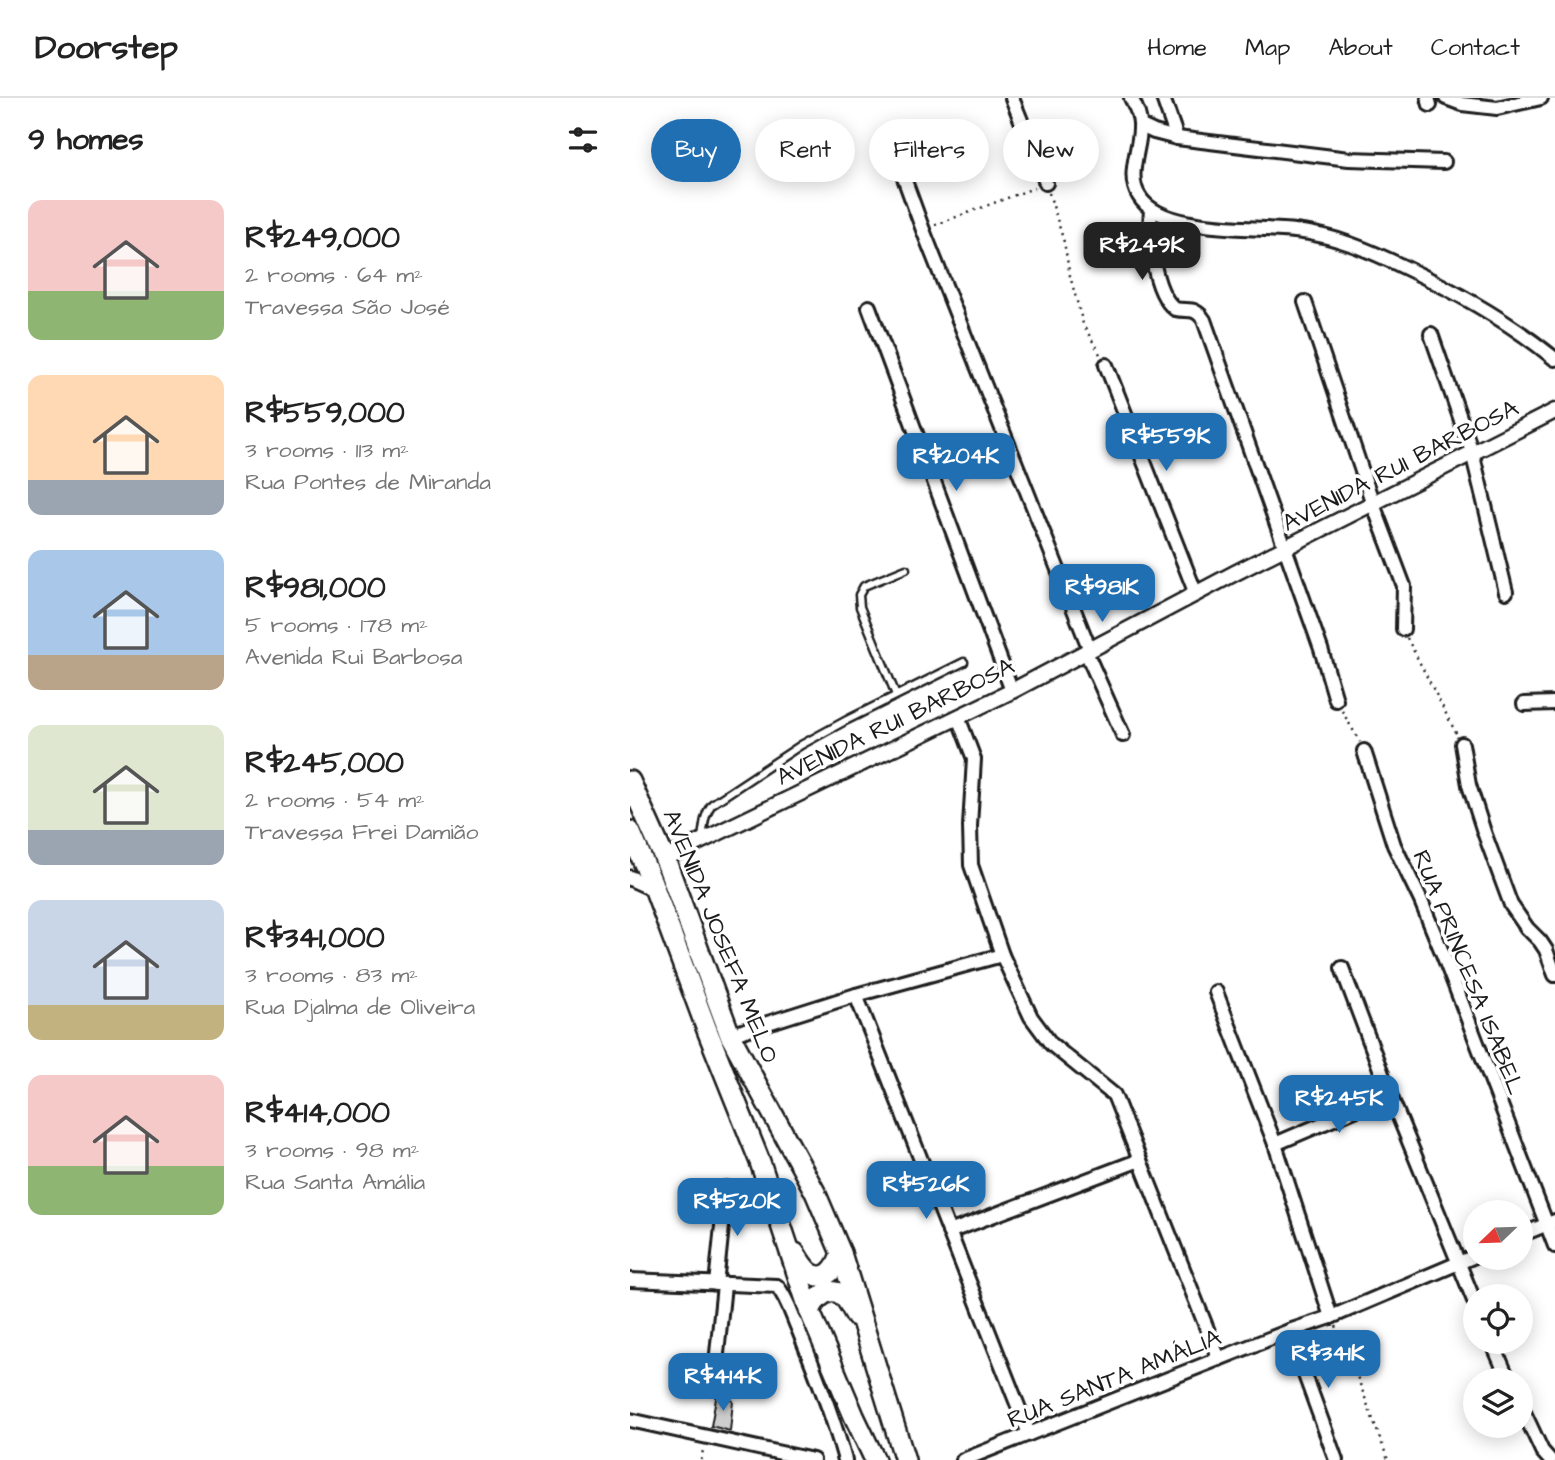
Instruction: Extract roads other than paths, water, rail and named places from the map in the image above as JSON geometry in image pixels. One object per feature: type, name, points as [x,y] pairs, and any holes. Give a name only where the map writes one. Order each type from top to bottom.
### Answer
[{"type":"main road","name":"AVENIDA JOSEFA MELO","points":[[630,781],[664,859],[730,1035],[815,1192],[841,1253],[905,1460]]},
{"type":"main road","name":"AVENIDA JOSEFA MELO","points":[[633,846],[654,889],[760,1162],[810,1312],[815,1349],[854,1416],[875,1460]]},
{"type":"main road","points":[[783,1231],[802,1265],[812,1274],[820,1276],[831,1272],[841,1253]]},
{"type":"main road","points":[[810,1312],[823,1294],[837,1292],[844,1297],[869,1339]]},
{"type":"street","points":[[1012,98],[1046,183]]},
{"type":"street","points":[[1131,98],[1141,126],[1133,178],[1139,196],[1152,209],[1177,220],[1196,224],[1297,231],[1340,240],[1382,256],[1471,300],[1555,359]]},
{"type":"street","points":[[1163,98],[1177,138]]},
{"type":"street","points":[[1446,98],[1462,104],[1497,108],[1541,98]]},
{"type":"street","points":[[1141,126],[1177,138],[1349,159],[1444,162]]},
{"type":"street","points":[[905,182],[1123,735]]},
{"type":"street","points":[[1152,209],[1153,253],[1163,295],[1171,306],[1181,310],[1193,310],[1204,320],[1321,649],[1336,700]]},
{"type":"street","points":[[1305,302],[1373,504],[1404,586],[1403,629]]},
{"type":"street","points":[[869,307],[1012,691]]},
{"type":"street","points":[[1431,334],[1472,452],[1506,593]]},
{"type":"street","points":[[1106,365],[1196,594]]},
{"type":"street","name":"AVENIDA RUI BARBOSA","points":[[664,859],[1012,691],[1284,548],[1555,411]]},
{"type":"street","points":[[1524,704],[1555,703]]},
{"type":"street","points":[[958,717],[974,759],[970,826],[971,865],[1002,955],[1031,1017],[1051,1044],[1114,1095],[1219,1359]]},
{"type":"street","points":[[1462,744],[1469,785],[1511,905],[1546,950],[1555,975]]},
{"type":"street","name":"RUA PRINCESA ISABEL","points":[[1364,751],[1394,845],[1435,934],[1550,1222],[1555,1246]]},
{"type":"street","points":[[630,878],[654,889]]},
{"type":"street","points":[[730,1035],[856,995],[1002,955]]},
{"type":"street","points":[[1342,968],[1467,1284]]},
{"type":"street","points":[[1216,992],[1275,1144],[1331,1317]]},
{"type":"street","points":[[856,995],[1028,1434]]},
{"type":"street","points":[[1275,1144],[1390,1095]]},
{"type":"street","points":[[948,1232],[1140,1160]]},
{"type":"street","points":[[715,1373],[726,1188]]},
{"type":"street","points":[[1533,1230],[1550,1222]]},
{"type":"street","name":"RUA SANTA AMÁLIA","points":[[963,1460],[1289,1331],[1331,1317],[1463,1262]]},
{"type":"street","points":[[630,1280],[779,1288],[815,1349],[845,1460]]},
{"type":"street","points":[[1289,1331],[1336,1460]]},
{"type":"street","points":[[630,1420],[813,1460]]},
{"type":"street","points":[[1533,1432],[1542,1451],[1550,1460]]},
{"type":"lane","points":[[896,695],[860,607],[859,595],[864,586],[906,569]]},
{"type":"lane","points":[[702,840],[705,817],[712,804],[800,745],[964,662]]}]
